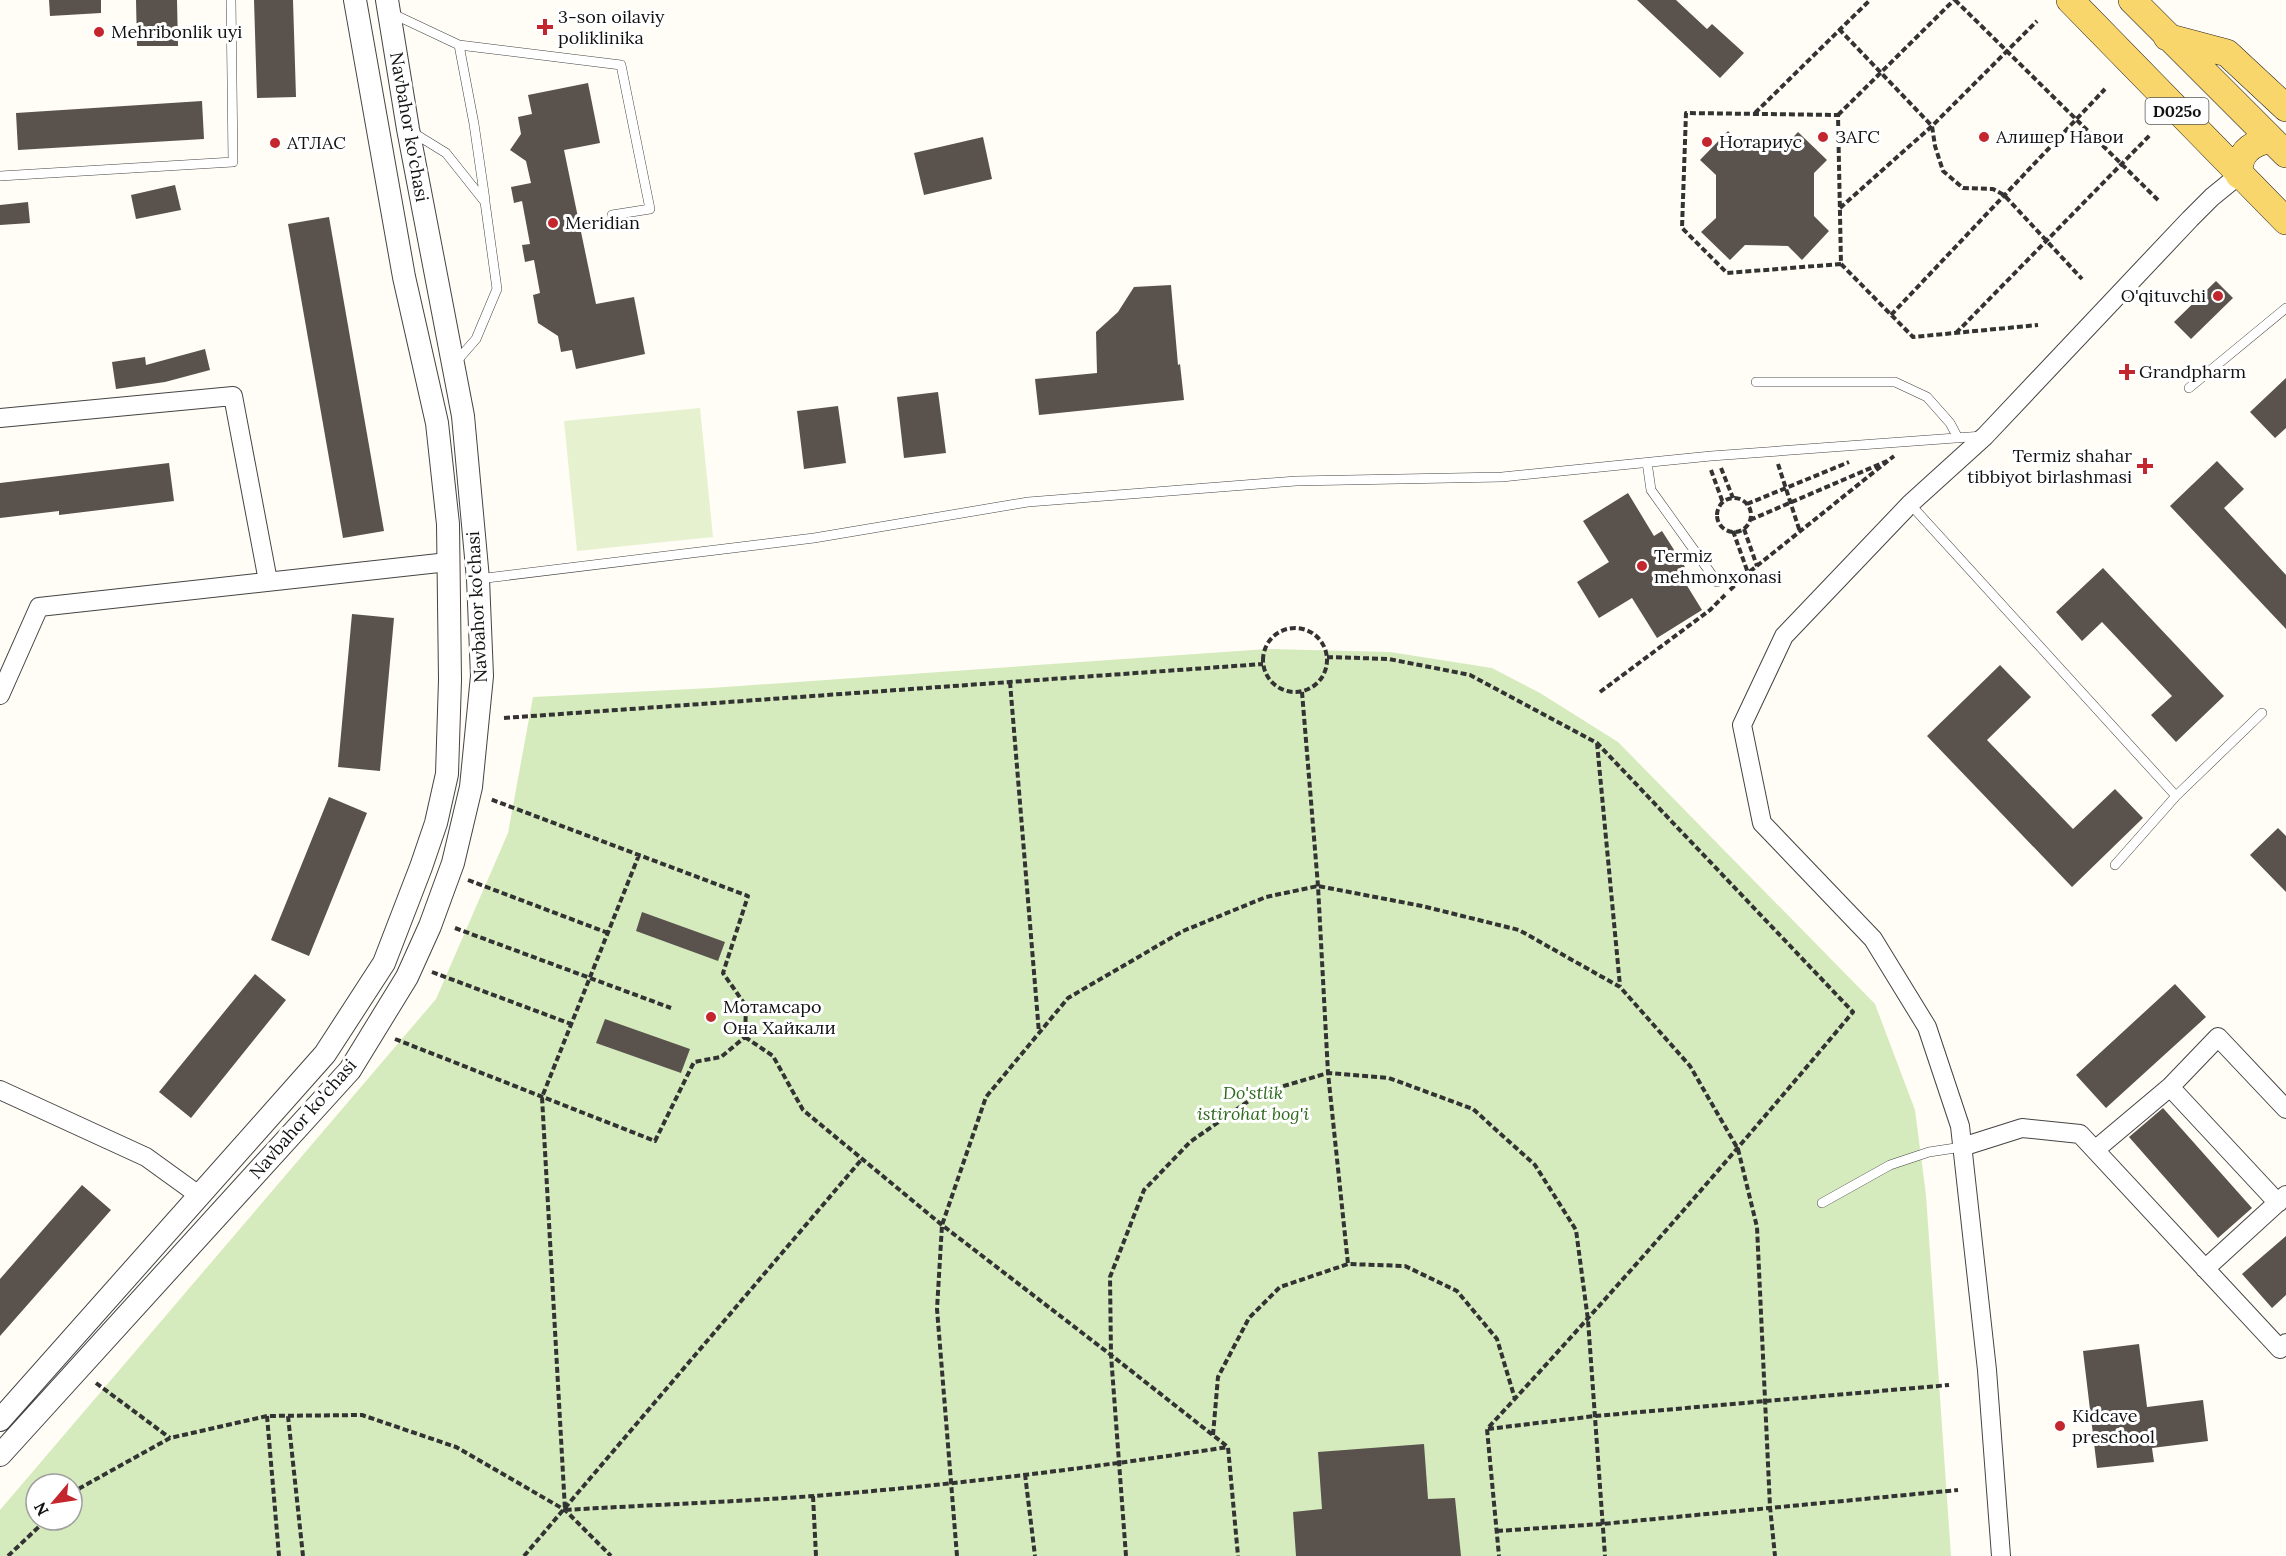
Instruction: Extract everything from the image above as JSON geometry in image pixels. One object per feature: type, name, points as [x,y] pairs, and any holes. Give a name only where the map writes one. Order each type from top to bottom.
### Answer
[{"type":"main road","name":"D025o","points":[[2070,0],[2286,221]]},
{"type":"main road","name":"D025o","points":[[2132,0],[2278,147]]},
{"type":"main road","points":[[2167,37],[2227,53],[2286,108]]},
{"type":"main road","points":[[2239,175],[2238,166],[2247,149],[2256,143],[2278,147]]},
{"type":"street","name":"Navbahor ko'chasi","points":[[0,1420],[325,1054],[384,963],[436,823],[447,774],[450,680],[448,524],[437,423],[404,277],[355,0]]},
{"type":"street","name":"Navbahor ko'chasi","points":[[0,1455],[350,1070],[407,977],[430,926],[453,863],[471,787],[482,676],[478,579],[463,416],[408,129],[388,6]]},
{"type":"street","points":[[2001,1556],[1987,1370],[1960,1126],[1927,1027],[1873,939],[1762,823],[1743,725],[1784,636],[1910,504],[1985,436],[2190,219],[2239,175]]},
{"type":"street","points":[[0,418],[233,396],[268,581]]},
{"type":"street","points":[[448,524],[473,522]]},
{"type":"street","points":[[0,695],[39,607],[448,562]]},
{"type":"street","points":[[2095,1150],[2170,1087],[2218,1037],[2286,1109]]},
{"type":"street","points":[[2170,1087],[2282,1199],[2205,1269]]},
{"type":"street","points":[[0,1090],[146,1157],[200,1196]]},
{"type":"street","points":[[1962,1147],[2022,1128],[2080,1134],[2205,1269],[2284,1349]]},
{"type":"lane","points":[[0,176],[233,162],[231,0]]},
{"type":"lane","points":[[388,6],[459,45],[621,65],[650,209],[612,215]]},
{"type":"lane","points":[[454,365],[476,339],[497,289],[474,124],[459,45]]},
{"type":"lane","points":[[408,129],[446,153],[485,202]]},
{"type":"lane","points":[[2190,388],[2286,308]]},
{"type":"lane","points":[[1756,382],[1895,382],[1927,397],[1950,423],[1958,438]]},
{"type":"lane","points":[[478,579],[814,538],[1028,502],[1296,481],[1502,477],[1647,462],[1985,436]]},
{"type":"lane","points":[[1647,462],[1651,490],[1716,582]]},
{"type":"lane","points":[[1910,504],[2176,796]]},
{"type":"lane","points":[[2115,865],[2176,796],[2262,714]]},
{"type":"lane","points":[[1822,1203],[1890,1165],[1929,1152],[1962,1147]]},
{"type":"path","points":[[1754,114],[1870,0]]},
{"type":"path","points":[[1841,264],[1727,273],[1682,228],[1686,113],[1838,115],[1955,0],[2158,200]]},
{"type":"path","points":[[1840,209],[1932,126],[2037,21]]},
{"type":"path","points":[[1839,29],[1932,126],[1935,146],[1943,171],[1963,188],[1992,189],[2004,195],[2082,279]]},
{"type":"path","points":[[1891,315],[2105,88]]},
{"type":"path","points":[[1838,115],[1841,264],[1913,337],[2038,325]]},
{"type":"path","points":[[1956,333],[2151,134]]},
{"type":"path","points":[[1600,692],[1710,610],[1748,573],[1892,459],[1898,448]]},
{"type":"path","points":[[1747,504],[1858,459]]},
{"type":"path","points":[[1750,520],[1892,459]]},
{"type":"path","points":[[1777,460],[1800,532]]},
{"type":"path","points":[[1723,502],[1710,467],[1732,465]]},
{"type":"path","points":[[1720,466],[1733,498]]},
{"type":"path","points":[[1733,498],[1747,504],[1751,514],[1744,529],[1733,531],[1720,523],[1718,512],[1723,502],[1733,498]]},
{"type":"path","points":[[1744,529],[1757,566]]},
{"type":"path","points":[[1733,531],[1748,573]]},
{"type":"path","points":[[1293,628],[1304,629],[1314,634],[1322,641],[1327,657],[1326,672],[1320,681],[1312,688],[1302,692],[1291,693],[1281,690],[1272,683],[1263,664],[1263,653],[1274,635],[1293,628]]},
{"type":"path","points":[[1327,657],[1389,659],[1470,675],[1597,743],[1853,1012],[1738,1149],[1588,1320],[1487,1429],[1499,1556]]},
{"type":"path","points":[[504,718],[1263,664]]},
{"type":"path","points":[[1010,682],[1039,1034]]},
{"type":"path","points":[[1302,692],[1318,886],[1328,1073],[1348,1264]]},
{"type":"path","points":[[1597,743],[1620,987]]},
{"type":"path","points":[[395,1039],[655,1141],[694,1062],[721,1057],[745,1037],[746,1006],[723,973],[748,896],[490,798]]},
{"type":"path","points":[[565,1510],[542,1096],[639,855]]},
{"type":"path","points":[[468,880],[608,933]]},
{"type":"path","points":[[957,1556],[937,1309],[942,1225],[986,1097],[1068,998],[1183,931],[1266,897],[1318,886],[1422,906],[1519,930],[1620,987],[1690,1066],[1738,1149],[1757,1227],[1770,1507],[1775,1556]]},
{"type":"path","points":[[455,928],[671,1008]]},
{"type":"path","points":[[431,972],[571,1024]]},
{"type":"path","points":[[745,1037],[773,1056],[803,1110],[942,1225],[1112,1354],[1228,1447],[1238,1556]]},
{"type":"path","points":[[1126,1556],[1112,1354],[1110,1277],[1144,1190],[1190,1142],[1260,1093],[1328,1073],[1389,1078],[1473,1109],[1535,1165],[1576,1230],[1588,1320],[1605,1556]]},
{"type":"path","points":[[524,1556],[861,1159]]},
{"type":"path","points":[[1213,1436],[1218,1377],[1249,1318],[1280,1287],[1348,1264],[1405,1266],[1457,1291],[1497,1339],[1515,1399]]},
{"type":"path","points":[[96,1383],[170,1438]]},
{"type":"path","points":[[1487,1429],[1595,1416],[1949,1385]]},
{"type":"path","points":[[84,1486],[170,1438],[267,1416],[362,1415],[456,1447],[565,1510],[611,1556]]},
{"type":"path","points":[[267,1416],[279,1556]]},
{"type":"path","points":[[288,1416],[303,1556]]},
{"type":"path","points":[[565,1510],[813,1496],[951,1483],[1120,1464],[1228,1447]]},
{"type":"path","points":[[1025,1474],[1035,1556]]},
{"type":"path","points":[[1497,1531],[1602,1524],[1958,1490]]},
{"type":"path","points":[[813,1496],[816,1556]]},
{"type":"path","points":[[8,1556],[33,1532]]},
{"type":"green space","points":[[700,408],[713,537],[577,551],[564,421]]},
{"type":"green space","name":"Do'stlik istirohat bog'i","points":[[1267,649],[1390,652],[1492,668],[1540,693],[1618,742],[1875,1004],[1915,1110],[1926,1195],[1951,1556],[0,1556],[0,1510],[24,1482],[24,1532],[84,1532],[84,1472],[32,1472],[436,999],[508,833],[533,697],[711,688]]},
{"type":"building","points":[[49,0],[101,0],[101,13],[50,16]]},
{"type":"building","points":[[136,0],[177,0],[178,46],[137,46]]},
{"type":"building","points":[[254,0],[293,0],[296,97],[257,98]]},
{"type":"building","points":[[1637,0],[1676,0],[1707,29],[1712,24],[1744,53],[1720,78]]},
{"type":"building","name":"Meridian","points":[[588,83],[600,143],[564,150],[596,304],[634,297],[645,354],[576,369],[572,350],[561,352],[558,336],[538,323],[533,295],[540,293],[534,260],[525,262],[522,245],[530,244],[522,201],[514,203],[511,187],[531,183],[526,161],[510,150],[521,134],[518,117],[532,114],[528,95]]},
{"type":"building","points":[[202,101],[204,139],[18,150],[16,113]]},
{"type":"building","points":[[1728,131],[1743,146],[1784,147],[1798,132],[1827,160],[1814,173],[1814,216],[1829,231],[1802,260],[1788,246],[1745,245],[1730,260],[1701,232],[1716,218],[1716,175],[1700,160]]},
{"type":"building","points":[[983,137],[992,179],[924,195],[914,153]]},
{"type":"building","points":[[175,185],[181,210],[136,219],[131,195]]},
{"type":"building","points":[[28,202],[30,223],[0,225],[0,205]]},
{"type":"building","points":[[329,217],[384,531],[343,538],[288,224]]},
{"type":"building","points":[[2216,281],[2233,298],[2191,339],[2174,322]]},
{"type":"building","points":[[1171,285],[1178,365],[1180,364],[1184,400],[1039,415],[1035,379],[1097,373],[1096,332],[1118,312],[1134,287]]},
{"type":"building","points":[[205,349],[210,370],[165,382],[116,389],[112,362],[145,357],[146,365]]},
{"type":"building","points":[[2286,378],[2286,428],[2275,438],[2250,412]]},
{"type":"building","points":[[938,392],[946,453],[904,458],[897,397]]},
{"type":"building","points":[[838,406],[846,463],[804,469],[797,411]]},
{"type":"building","points":[[2217,461],[2244,489],[2224,508],[2286,575],[2286,629],[2170,506]]},
{"type":"building","points":[[169,463],[174,501],[59,515],[59,511],[0,518],[0,483]]},
{"type":"building","points":[[1628,493],[1654,536],[1662,531],[1685,567],[1678,571],[1702,610],[1657,638],[1632,598],[1599,618],[1577,582],[1609,562],[1583,521]]},
{"type":"building","points":[[2103,568],[2224,696],[2176,742],[2151,715],[2172,696],[2102,622],[2082,641],[2056,612]]},
{"type":"building","points":[[352,614],[394,618],[380,771],[338,767]]},
{"type":"building","points":[[2000,665],[2031,697],[1987,740],[2073,829],[2115,789],[2143,818],[2072,887],[1927,736]]},
{"type":"building","points":[[329,797],[367,813],[309,956],[271,940]]},
{"type":"building","points":[[2278,828],[2286,836],[2286,892],[2250,855]]},
{"type":"building","points":[[642,912],[725,942],[718,961],[636,931]]},
{"type":"building","points":[[255,974],[286,1000],[191,1118],[159,1092]]},
{"type":"building","points":[[2175,984],[2206,1017],[2106,1108],[2076,1075]]},
{"type":"building","points":[[605,1019],[690,1049],[681,1073],[596,1043]]},
{"type":"building","points":[[2163,1108],[2252,1208],[2218,1238],[2129,1137]]},
{"type":"building","points":[[82,1185],[111,1210],[0,1336],[0,1279]]},
{"type":"building","points":[[2286,1236],[2286,1295],[2272,1308],[2242,1274]]},
{"type":"building","points":[[2139,1344],[2147,1407],[2203,1400],[2208,1441],[2152,1448],[2154,1462],[2097,1468],[2083,1351]]},
{"type":"building","points":[[1424,1444],[1428,1499],[1455,1498],[1461,1556],[1296,1556],[1293,1512],[1322,1509],[1318,1452]]},
{"type":"place","name":"3-son oilaviy poliklinika","points":[[545,27]]},
{"type":"place","name":"Mehribonlik uyi","points":[[99,32]]},
{"type":"place","name":"ЗАГС","points":[[1823,137]]},
{"type":"place","name":"Алишер Навои","points":[[1984,137]]},
{"type":"place","name":"Нотариус","points":[[1707,142]]},
{"type":"place","name":"АТЛАС","points":[[275,143]]},
{"type":"place","name":"Meridian","points":[[553,223]]},
{"type":"place","name":"O'qituvchi","points":[[2218,296]]},
{"type":"place","name":"Grandpharm","points":[[2127,372]]},
{"type":"place","name":"Termiz shahar tibbiyot birlashmasi","points":[[2145,466]]},
{"type":"place","name":"Termiz mehmonxonasi","points":[[1642,566]]},
{"type":"place","name":"Мотамсаро Она Хайкали","points":[[711,1017]]},
{"type":"place","name":"Kidcave preschool","points":[[2060,1426]]}]
